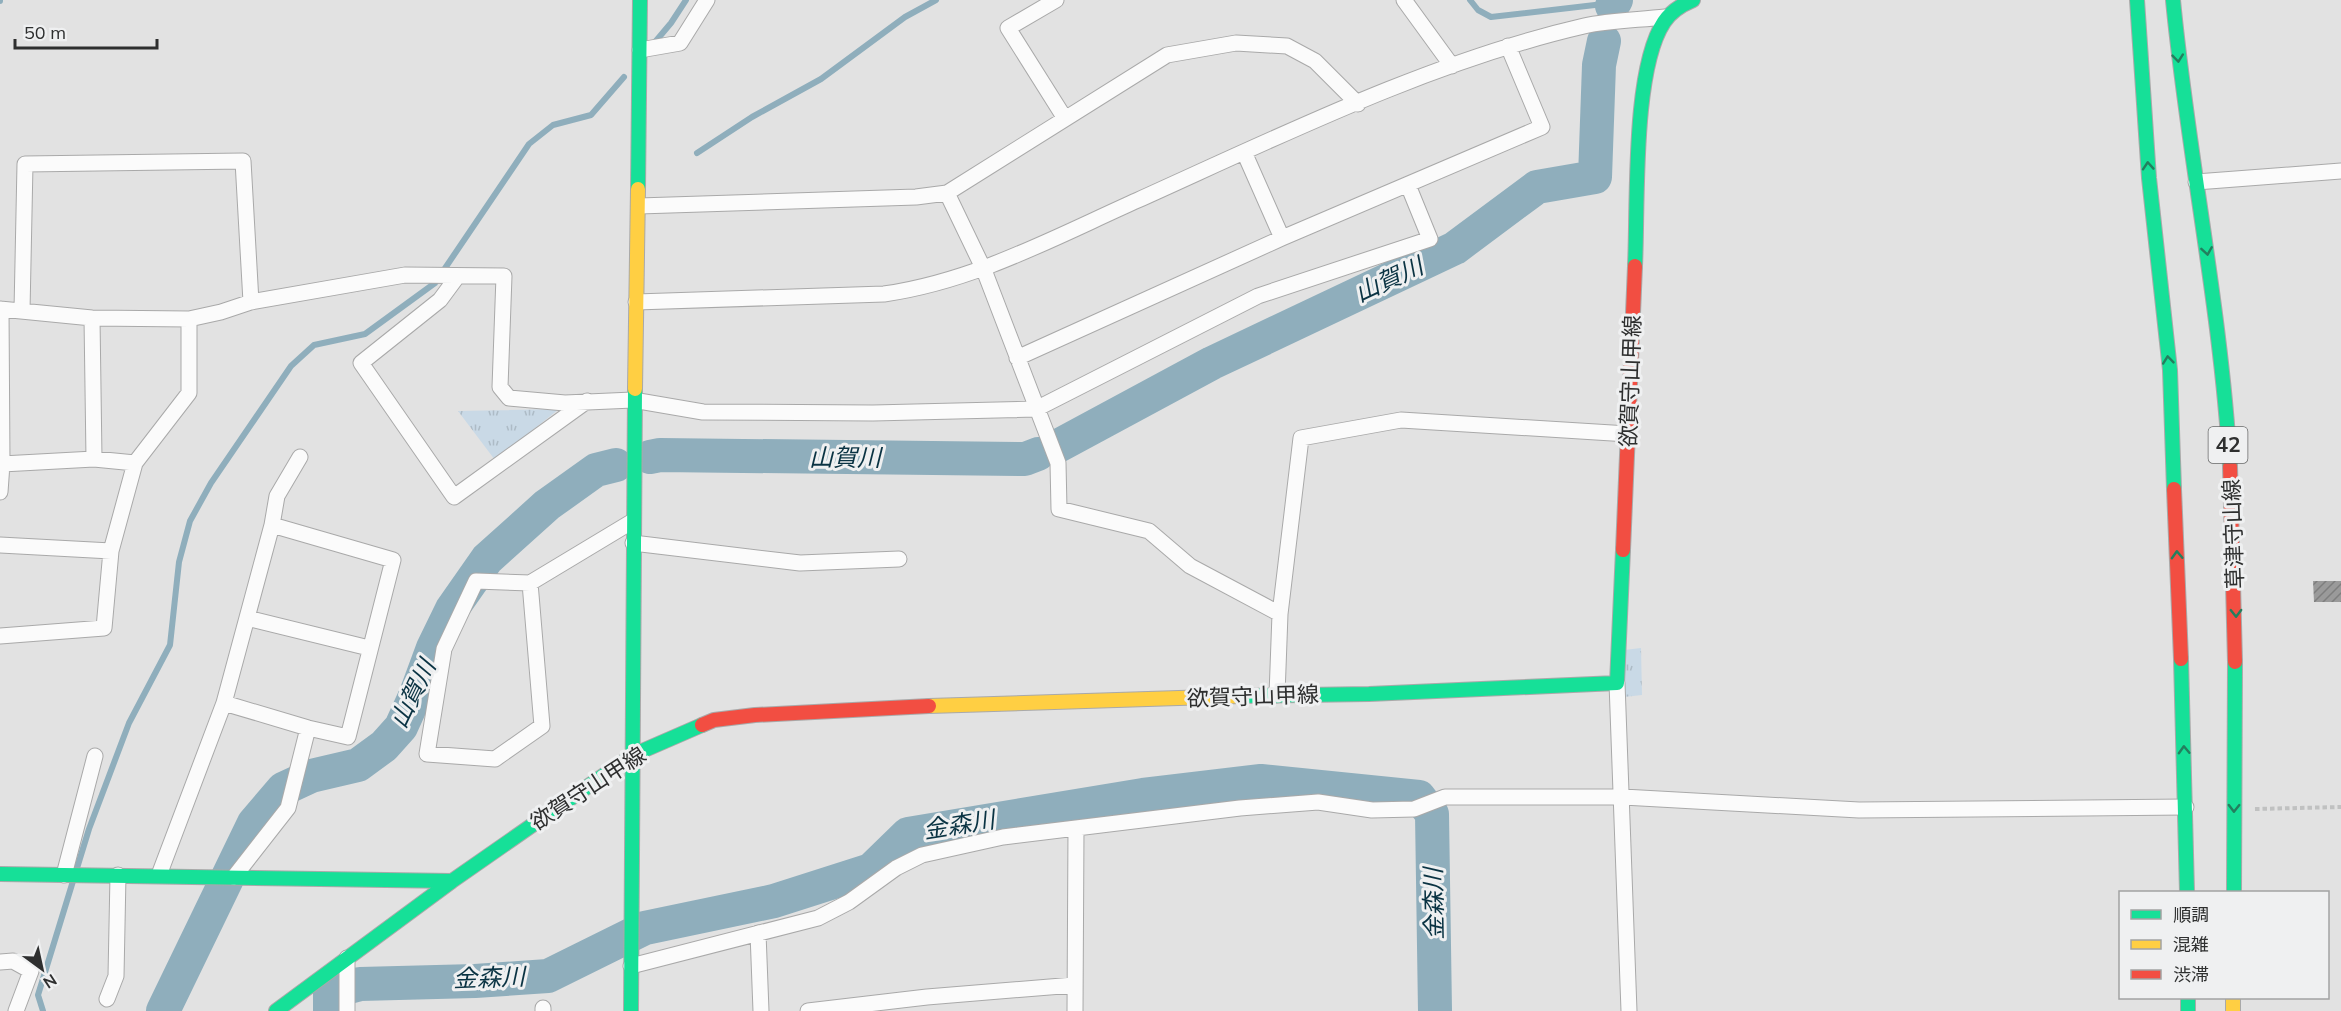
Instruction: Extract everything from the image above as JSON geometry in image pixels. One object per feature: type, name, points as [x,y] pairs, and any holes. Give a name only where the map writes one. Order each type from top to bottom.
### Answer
[{"type":"main road","points":[[631,1011],[633,400],[639,206],[640,0]]},
{"type":"main road","points":[[2137,0],[2149,178],[2170,370],[2187,891]]},
{"type":"main road","name":"草津守山線","points":[[2173,0],[2179,63],[2214,297],[2233,511],[2236,621],[2234,891]]},
{"type":"main road","points":[[1665,17],[1685,1]]},
{"type":"main road","name":"欲賀守山甲線","points":[[276,1011],[452,881],[633,754],[714,720],[868,708],[1127,701],[1277,694],[1368,694],[1617,682],[1644,85],[1655,43],[1665,17]]},
{"type":"main road","points":[[0,874],[452,881]]},
{"type":"street","points":[[640,50],[680,43],[707,0]]},
{"type":"street","points":[[1056,0],[1008,28],[1064,117]]},
{"type":"street","points":[[1404,0],[1452,66]]},
{"type":"street","points":[[636,302],[884,294],[916,289],[984,270],[1244,152],[1452,66],[1508,46],[1587,26],[1665,17]]},
{"type":"street","points":[[639,206],[916,197],[947,193],[1064,117],[1167,55],[1236,43],[1287,46],[1315,61],[1358,104]]},
{"type":"street","points":[[1017,358],[1282,238],[1542,127],[1508,46]]},
{"type":"street","points":[[1244,152],[1282,238]]},
{"type":"street","points":[[22,311],[25,164],[243,161],[251,302]]},
{"type":"street","points":[[2196,182],[2341,171]]},
{"type":"street","points":[[0,492],[2,464],[0,309],[92,318],[189,319],[251,302],[423,274],[451,277],[504,276],[500,387],[510,398],[565,403],[633,400],[703,412],[873,413],[1036,409],[1258,296],[1430,239],[1408,185]]},
{"type":"street","points":[[947,193],[984,270],[1058,463],[1059,509],[1149,531],[1190,566],[1280,614]]},
{"type":"street","points":[[451,277],[440,300],[361,363],[454,497],[587,401]]},
{"type":"street","points":[[92,318],[94,459]]},
{"type":"street","points":[[0,636],[104,628],[111,551],[135,463],[189,393],[189,319]]},
{"type":"street","points":[[1277,694],[1280,614],[1301,438],[1401,420],[1628,434]]},
{"type":"street","points":[[159,875],[224,703],[272,525],[277,496],[300,458]]},
{"type":"street","points":[[2,464],[94,459],[135,463]]},
{"type":"street","points":[[530,583],[542,726],[495,759],[427,754],[444,650],[476,581],[530,583],[633,521]]},
{"type":"street","points":[[224,703],[308,728],[348,737],[393,560],[272,525]]},
{"type":"street","points":[[633,543],[800,563],[900,559]]},
{"type":"street","points":[[0,545],[111,551]]},
{"type":"street","points":[[247,618],[369,648]]},
{"type":"street","points":[[1617,682],[1623,797],[1629,1011]]},
{"type":"street","points":[[234,877],[288,808],[308,728]]},
{"type":"street","points":[[64,875],[94,756]]},
{"type":"street","points":[[631,966],[818,918],[849,902],[896,868],[922,855],[1003,837],[1164,816],[1318,802],[1372,810],[1414,809],[1445,797],[1623,797],[1859,810],[2186,807]]},
{"type":"street","points":[[1075,1011],[1076,829]]},
{"type":"street","points":[[107,999],[116,976],[118,875]]},
{"type":"street","points":[[758,933],[760,1011]]},
{"type":"street","points":[[347,958],[347,1011]]},
{"type":"street","points":[[0,962],[13,961],[31,971],[16,1011]]},
{"type":"street","points":[[808,1011],[927,997],[1074,985]]},
{"type":"path","points":[[2234,810],[2341,807]]},
{"type":"green space","points":[[559,409],[495,460],[458,411]]},
{"type":"green space","points":[[1641,648],[1642,695],[1624,697],[1624,650]]},
{"type":"building","points":[[2313,581],[2341,581],[2341,602],[2314,602]]},
{"type":"waterway","points":[[655,42],[686,0]]},
{"type":"waterway","points":[[697,153],[752,117],[821,79],[905,17],[936,0]]},
{"type":"waterway","points":[[1470,0],[1478,10],[1491,17],[1612,3]]},
{"type":"waterway","name":"山賀川","points":[[1612,6],[1616,0]]},
{"type":"waterway","name":"山賀川","points":[[1058,446],[1212,363],[1455,248],[1537,187],[1595,177],[1599,65],[1604,41]]},
{"type":"waterway","points":[[43,1011],[38,995],[89,829],[129,723],[170,645],[179,562],[190,521],[211,483],[291,366],[314,345],[365,334],[435,283],[529,144],[553,125],[591,115],[624,77]]},
{"type":"waterway","name":"山賀川","points":[[650,457],[660,455],[1025,459],[1038,454]]},
{"type":"waterway","name":"山賀川","points":[[163,1011],[254,823],[283,789],[311,776],[358,765],[384,746],[401,727],[433,648],[452,609],[487,559],[547,505],[596,470],[616,465]]},
{"type":"waterway","name":"金森川","points":[[330,1011],[330,992],[360,984],[475,981],[548,976],[645,928],[774,901],[871,870],[908,834],[1143,795],[1261,781],[1419,797],[1432,814],[1435,1011]]},
{"type":"traffic: fast","points":[[638,189],[640,0]]},
{"type":"traffic: fast","points":[[1635,266],[1637,175],[1646,72],[1654,44],[1664,22],[1677,9],[1693,0]]},
{"type":"traffic: fast","points":[[2137,0],[2149,178],[2170,370],[2174,489]]},
{"type":"traffic: fast","points":[[2173,0],[2212,291],[2226,407],[2230,466]]},
{"type":"traffic: fast","points":[[631,1011],[635,389]]},
{"type":"traffic: fast","points":[[1241,696],[1369,694],[1617,683],[1623,550]]},
{"type":"traffic: fast","points":[[2181,659],[2187,891]]},
{"type":"traffic: fast","points":[[2234,891],[2235,662]]},
{"type":"traffic: fast","points":[[276,1011],[452,881],[633,755],[702,725]]},
{"type":"traffic: fast","points":[[0,874],[452,881]]},
{"type":"traffic: fast","points":[[2188,999],[2188,1011]]},
{"type":"traffic: slow","points":[[635,389],[638,189]]},
{"type":"traffic: slow","points":[[929,706],[1241,696]]},
{"type":"traffic: slow","points":[[2233,999],[2233,1011]]},
{"type":"traffic: jam","points":[[1623,550],[1635,266]]},
{"type":"traffic: jam","points":[[2230,466],[2235,662]]},
{"type":"traffic: jam","points":[[2174,489],[2181,659]]},
{"type":"traffic: jam","points":[[702,725],[714,720],[755,715],[929,706]]}]
